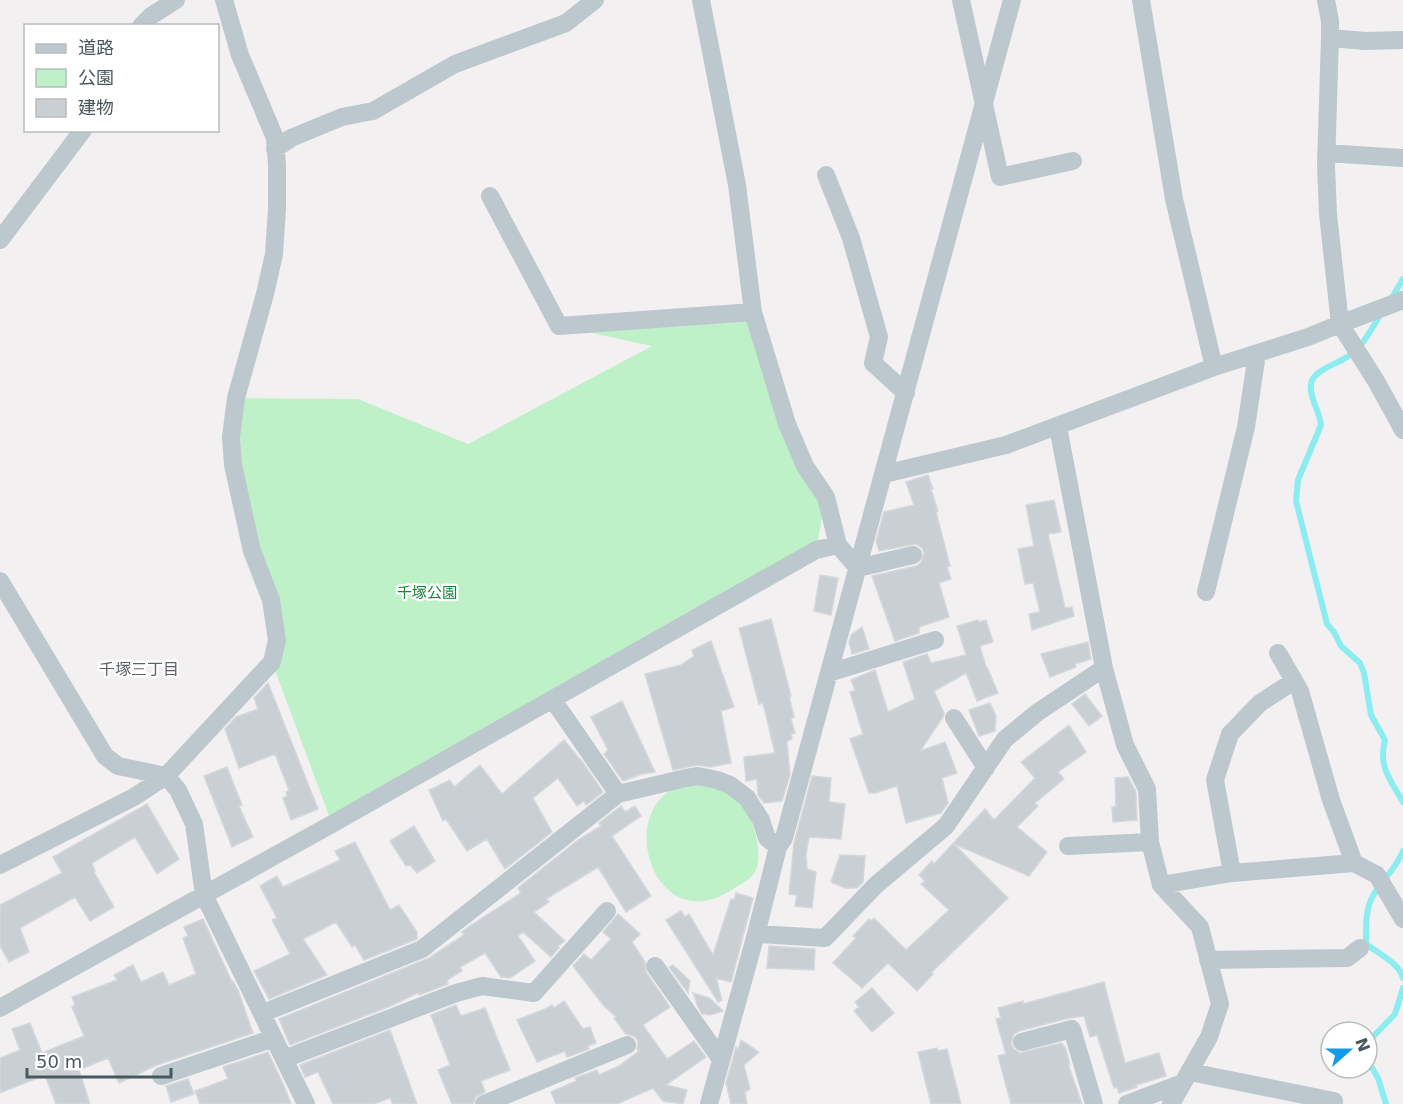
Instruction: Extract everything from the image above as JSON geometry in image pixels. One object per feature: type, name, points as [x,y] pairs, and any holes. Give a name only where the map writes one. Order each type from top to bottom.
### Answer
[{"type":"street","points":[[143,24],[176,0]]},
{"type":"street","points":[[0,865],[134,797],[166,776],[272,662],[277,640],[272,600],[252,551],[233,465],[231,437],[236,398],[266,294],[274,254],[277,165],[275,138],[240,55],[224,0]]},
{"type":"street","points":[[275,149],[291,138],[342,117],[373,111],[455,64],[566,23],[595,0]]},
{"type":"street","points":[[701,0],[737,185],[753,312],[787,424],[805,466],[826,497],[838,545],[858,568]]},
{"type":"street","points":[[960,0],[1000,177],[1073,160]]},
{"type":"street","points":[[709,1104],[778,847],[784,838],[884,474],[1012,0]]},
{"type":"street","points":[[1141,0],[1174,199],[1214,367]]},
{"type":"street","points":[[1326,0],[1330,21],[1326,153],[1328,214],[1340,324],[1376,381],[1403,430]]},
{"type":"street","points":[[1330,38],[1365,41],[1403,40]]},
{"type":"street","points":[[0,240],[81,132]]},
{"type":"street","points":[[1326,153],[1403,158]]},
{"type":"street","points":[[826,175],[851,238],[879,337],[873,363],[906,393]]},
{"type":"street","points":[[490,196],[559,326],[753,312]]},
{"type":"street","points":[[884,474],[1006,445],[1214,367],[1257,354],[1403,300]]},
{"type":"street","points":[[1206,592],[1246,427],[1257,354]]},
{"type":"street","points":[[1058,427],[1104,668],[1125,745],[1147,789],[1150,842],[1161,885],[1200,927],[1220,1004],[1209,1037],[1171,1104]]},
{"type":"street","points":[[0,1008],[816,550],[838,545]]},
{"type":"street","points":[[858,568],[913,555]]},
{"type":"street","points":[[0,581],[105,756],[118,766],[166,776],[178,790],[194,824],[204,895],[306,1104]]},
{"type":"street","points":[[829,673],[935,640]]},
{"type":"street","points":[[1278,653],[1300,691],[1332,800],[1354,863]]},
{"type":"street","points":[[756,934],[825,938],[876,885],[946,826],[1005,739],[1038,712],[1104,668]]},
{"type":"street","points":[[1232,873],[1215,780],[1230,734],[1260,703],[1294,681]]},
{"type":"street","points":[[552,700],[618,794]]},
{"type":"street","points":[[954,718],[986,768]]},
{"type":"street","points":[[262,1013],[422,949],[618,794],[686,778],[717,780],[729,785],[747,798],[761,820],[767,838],[778,847]]},
{"type":"street","points":[[1068,846],[1150,842]]},
{"type":"street","points":[[1161,885],[1232,873],[1354,863],[1377,875],[1403,919]]},
{"type":"street","points":[[284,1059],[456,993],[482,986],[534,993],[607,911]]},
{"type":"street","points":[[1208,960],[1347,958],[1360,948]]},
{"type":"street","points":[[655,966],[720,1058]]},
{"type":"street","points":[[1022,1042],[1072,1029],[1094,1104]]},
{"type":"street","points":[[161,1076],[274,1038]]},
{"type":"street","points":[[484,1104],[627,1045]]},
{"type":"street","points":[[1127,1104],[1187,1077],[1334,1101]]},
{"type":"green space","name":"千塚公園","points":[[753,312],[787,424],[826,497],[816,550],[332,824],[272,662],[277,640],[243,514],[236,398],[358,399],[468,444],[652,346],[559,326]]},
{"type":"green space","points":[[704,781],[730,790],[737,796],[750,817],[758,844],[757,868],[752,876],[733,889],[705,901],[682,898],[664,886],[652,866],[647,842],[649,819],[660,799],[681,785]]},
{"type":"building","points":[[928,475],[950,566],[947,567],[951,579],[939,583],[949,617],[919,627],[919,633],[895,641],[872,576],[916,566],[921,563],[924,553],[922,548],[916,544],[879,551],[876,541],[884,512],[914,505],[906,482]]},
{"type":"building","points":[[1054,500],[1061,532],[1048,534],[1065,608],[1072,607],[1074,616],[1032,630],[1029,614],[1040,612],[1033,583],[1025,584],[1018,549],[1034,546],[1026,505]]},
{"type":"building","points":[[820,575],[838,578],[831,615],[814,611]]},
{"type":"building","points":[[771,619],[791,696],[789,696],[794,717],[791,719],[795,733],[791,734],[792,739],[787,741],[790,775],[782,801],[764,803],[758,795],[757,779],[746,781],[744,757],[775,753],[763,703],[759,704],[739,628]]},
{"type":"building","points":[[978,620],[979,622],[986,620],[993,642],[980,646],[986,667],[998,693],[977,701],[966,673],[934,691],[944,713],[920,751],[945,742],[957,773],[942,778],[948,803],[941,813],[906,823],[897,786],[869,793],[850,739],[863,734],[850,692],[855,690],[851,680],[875,670],[888,712],[915,699],[903,662],[927,654],[931,663],[966,655],[957,626]]},
{"type":"building","points":[[862,627],[869,649],[852,654],[849,642],[851,635]]},
{"type":"building","points":[[711,641],[734,707],[721,711],[731,763],[711,767],[697,765],[673,770],[645,674],[681,665],[694,656],[692,650]]},
{"type":"building","points":[[1088,642],[1091,659],[1075,664],[1076,667],[1050,677],[1041,654]]},
{"type":"building","points":[[268,683],[318,809],[291,820],[283,798],[287,796],[286,792],[289,790],[275,754],[239,768],[225,729],[236,717],[258,709],[254,698]]},
{"type":"building","points":[[1085,694],[1102,716],[1089,726],[1072,704]]},
{"type":"building","points":[[622,701],[655,772],[623,781],[604,754],[608,750],[591,717]]},
{"type":"building","points":[[990,703],[996,716],[995,731],[979,736],[969,710]]},
{"type":"building","points":[[1069,725],[1086,752],[1058,772],[1064,779],[1035,803],[1038,806],[1017,827],[1047,852],[1029,876],[954,844],[1008,898],[931,973],[933,974],[917,991],[888,963],[862,988],[833,963],[856,938],[853,936],[869,919],[871,921],[874,918],[906,950],[949,910],[921,884],[925,881],[919,875],[932,861],[934,864],[985,809],[994,820],[1035,778],[1021,762]]},
{"type":"building","points":[[564,740],[603,792],[586,805],[584,801],[577,806],[558,778],[533,798],[552,832],[505,869],[487,839],[467,851],[446,819],[443,821],[429,790],[450,780],[454,787],[480,765],[502,794]]},
{"type":"building","points":[[227,767],[242,805],[239,806],[253,837],[232,847],[204,776]]},
{"type":"building","points":[[812,776],[831,778],[829,802],[845,804],[841,839],[809,837],[806,854],[807,869],[816,872],[812,908],[795,906],[797,895],[789,894],[794,843]]},
{"type":"building","points":[[1128,777],[1136,792],[1137,820],[1113,822],[1112,807],[1116,806],[1115,778]]},
{"type":"building","points":[[147,804],[179,859],[157,874],[135,837],[92,863],[94,872],[114,907],[90,921],[75,897],[20,928],[29,952],[9,962],[0,946],[0,905],[62,873],[53,857]]},
{"type":"building","points":[[621,806],[625,812],[635,806],[641,816],[612,836],[651,896],[626,912],[598,867],[546,899],[549,902],[534,912],[565,941],[558,946],[559,948],[551,957],[523,932],[518,936],[535,961],[510,978],[501,977],[485,953],[460,967],[462,971],[447,980],[448,984],[419,995],[418,993],[290,1045],[279,1019],[429,958],[464,935],[462,932],[468,927],[521,893],[518,888],[578,840],[601,826],[599,823]]},
{"type":"building","points":[[414,826],[435,861],[417,873],[410,865],[406,866],[390,841]]},
{"type":"building","points":[[355,842],[390,910],[399,905],[417,932],[417,939],[364,960],[355,945],[352,947],[336,922],[303,939],[327,975],[269,999],[254,971],[290,954],[272,920],[277,918],[260,886],[277,876],[283,887],[340,860],[335,851]]},
{"type":"building","points":[[840,855],[865,856],[863,882],[857,888],[845,888],[831,882]]},
{"type":"building","points":[[736,893],[753,898],[731,982],[716,978],[722,1000],[718,1002],[666,920],[681,911],[685,917],[689,914],[713,955],[731,899],[734,900]]},
{"type":"building","points":[[618,914],[640,934],[632,942],[645,962],[646,972],[670,1007],[643,1025],[667,1059],[694,1041],[706,1057],[666,1085],[687,1090],[683,1104],[663,1101],[653,1088],[617,1104],[556,1104],[551,1092],[576,1081],[575,1078],[597,1070],[599,1075],[619,1066],[639,1051],[638,1041],[634,1036],[626,1034],[614,1018],[616,1017],[604,1006],[573,966],[584,954],[591,960],[611,939],[603,932]]},
{"type":"building","points":[[203,919],[232,982],[238,990],[253,1033],[157,1065],[119,1083],[108,1058],[79,1070],[90,1104],[56,1104],[45,1075],[0,1093],[0,1058],[20,1050],[12,1029],[30,1023],[42,1053],[84,1036],[72,1007],[75,1005],[72,997],[117,980],[114,975],[133,965],[141,982],[163,972],[169,985],[196,974],[183,938],[188,936],[184,927]]},
{"type":"building","points":[[769,946],[815,949],[814,970],[767,968]]},
{"type":"building","points":[[673,965],[690,981],[688,993],[669,967]]},
{"type":"building","points":[[1104,982],[1125,1063],[1159,1053],[1166,1076],[1119,1093],[1117,1087],[1114,1088],[1097,1035],[1090,1037],[1084,1016],[1069,1018],[1019,1031],[1014,1034],[1011,1044],[1020,1053],[1061,1043],[1065,1047],[1070,1064],[1068,1064],[1082,1104],[1011,1104],[998,1056],[1006,1054],[996,1019],[1001,1018],[998,1008],[1023,1001],[1023,1004]]},
{"type":"building","points":[[872,988],[894,1013],[872,1032],[854,1011],[859,1007],[855,1002]]},
{"type":"building","points":[[693,993],[709,998],[723,1011],[710,1015],[702,1014]]},
{"type":"building","points":[[564,1001],[583,1029],[590,1027],[596,1043],[588,1046],[589,1049],[567,1057],[565,1051],[537,1062],[517,1020],[552,1005],[554,1008]]},
{"type":"building","points":[[456,1005],[461,1016],[485,1008],[510,1070],[481,1081],[485,1092],[476,1097],[473,1104],[452,1104],[438,1070],[450,1065],[431,1015]]},
{"type":"building","points":[[390,1030],[417,1104],[393,1104],[390,1098],[374,1104],[333,1104],[318,1072],[305,1077],[300,1065]]},
{"type":"building","points":[[741,1040],[759,1052],[744,1065],[750,1089],[745,1092],[747,1104],[731,1104],[726,1083],[736,1047],[738,1050]]},
{"type":"building","points":[[937,1048],[938,1051],[947,1049],[961,1104],[931,1104],[918,1052]]},
{"type":"building","points":[[268,1052],[291,1104],[200,1104],[195,1091],[228,1079],[223,1067]]},
{"type":"building","points":[[188,1079],[194,1094],[171,1102],[166,1086]]},
{"type":"waterway","points":[[1391,299],[1403,279]]},
{"type":"waterway","points":[[1382,312],[1367,337],[1353,353],[1321,371],[1313,379],[1311,389],[1321,425],[1298,480],[1296,501],[1327,624],[1341,646],[1360,663],[1364,673],[1371,715],[1385,740],[1383,758],[1386,772],[1403,802]]},
{"type":"waterway","points":[[1403,851],[1370,901],[1366,932],[1366,944],[1393,963],[1403,978]]},
{"type":"waterway","points":[[1379,1031],[1395,1014],[1403,988]]},
{"type":"waterway","points":[[1379,1080],[1386,1104]]},
{"type":"district","name":"千塚三丁目","points":[[139,669]]}]
